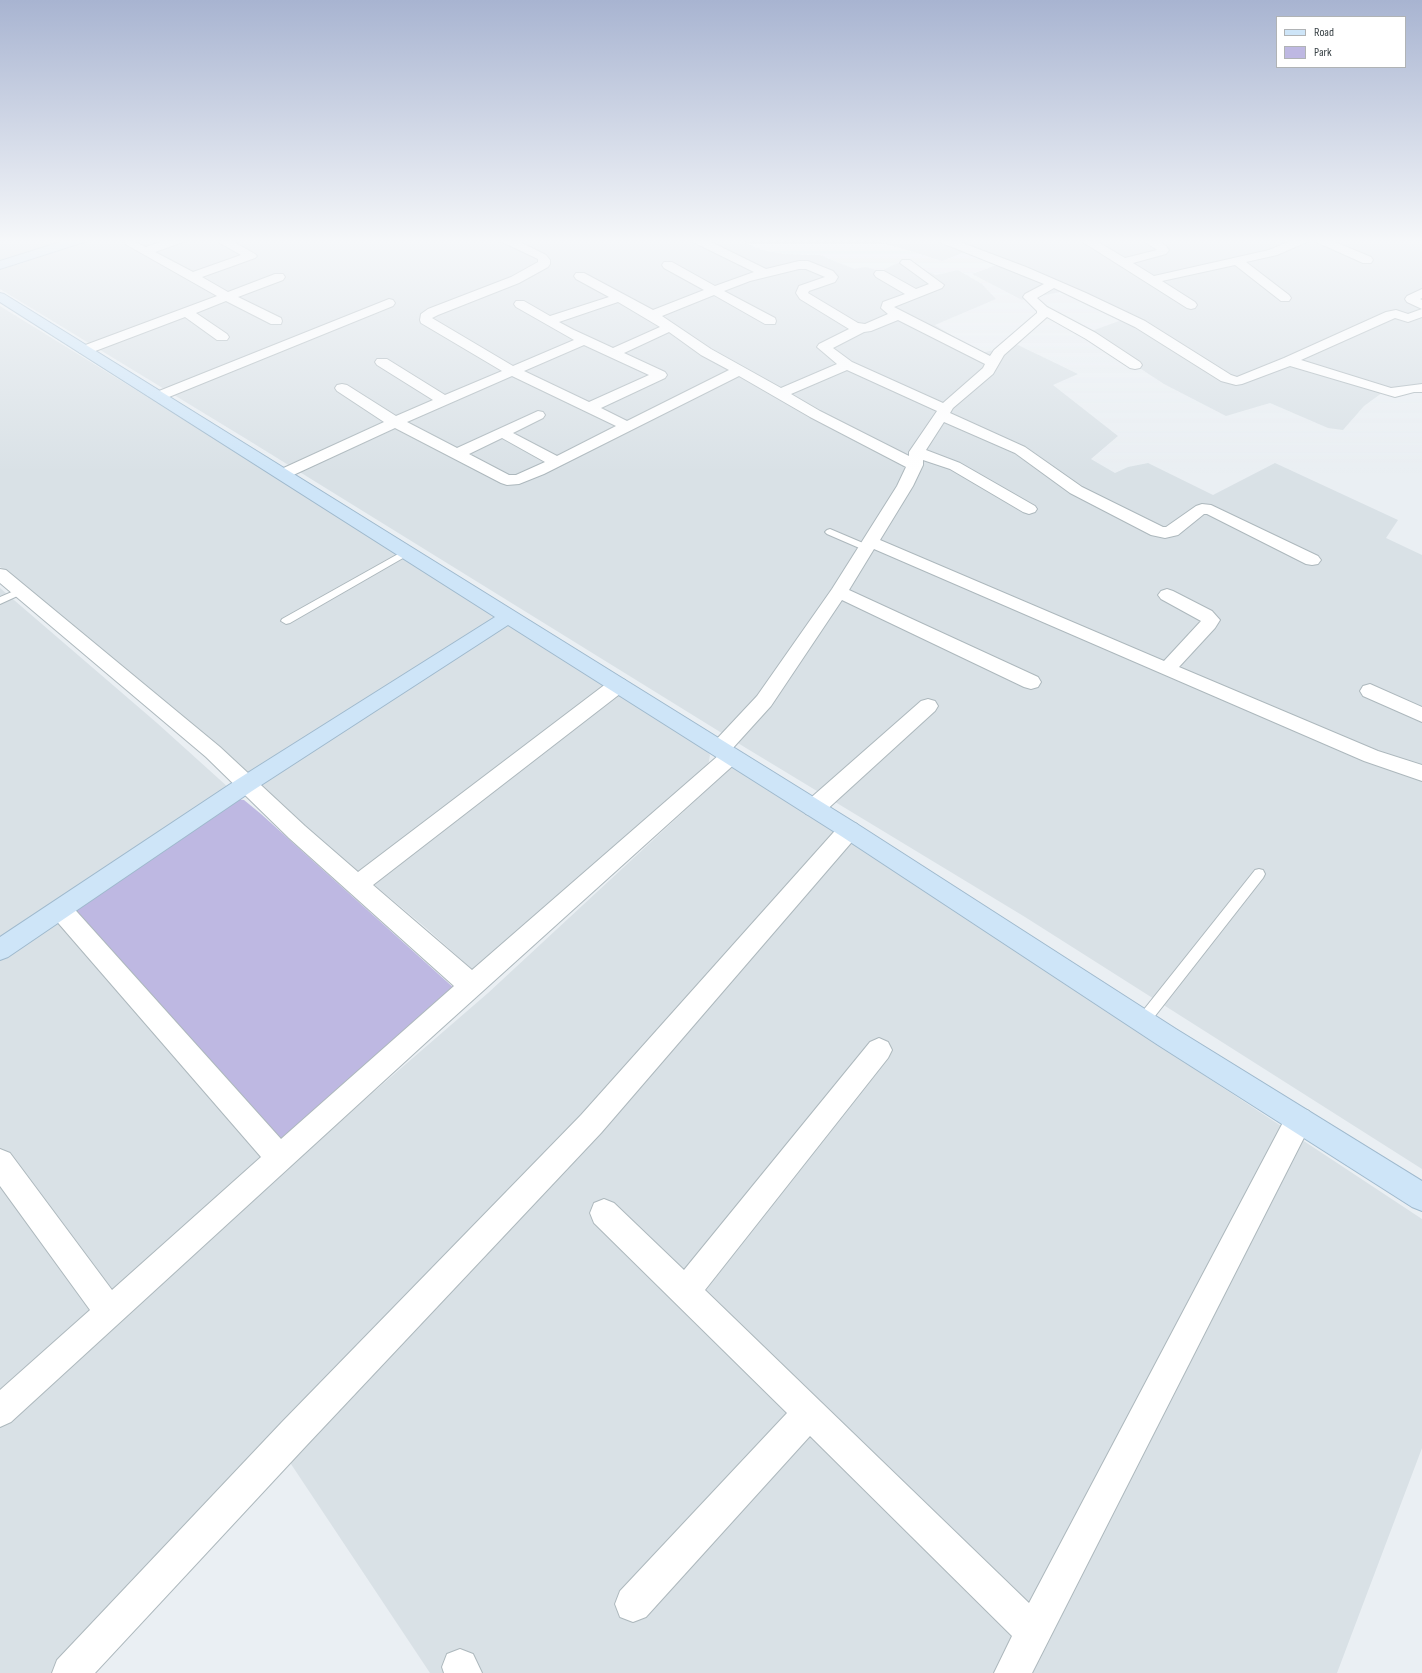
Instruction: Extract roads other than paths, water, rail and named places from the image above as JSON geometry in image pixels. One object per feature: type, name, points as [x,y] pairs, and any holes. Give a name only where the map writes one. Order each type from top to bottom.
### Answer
[{"type":"street","points":[[32,317],[849,830],[1143,1021],[1422,1197]]},
{"type":"street","points":[[85,350],[173,317]]},
{"type":"street","points":[[194,317],[222,337]]},
{"type":"street","points":[[268,317],[276,321]]},
{"type":"street","points":[[159,396],[354,317]]},
{"type":"street","points":[[426,317],[426,320],[512,371],[626,426]]},
{"type":"street","points":[[542,317],[569,333],[660,375],[589,408]]},
{"type":"street","points":[[549,321],[561,317]]},
{"type":"street","points":[[655,317],[706,352],[781,393],[815,414],[916,458],[955,466],[1029,509]]},
{"type":"street","points":[[763,317],[770,321]]},
{"type":"street","points":[[839,317],[854,326],[861,328],[866,328],[893,317]]},
{"type":"street","points":[[902,317],[993,362]]},
{"type":"street","points":[[0,1411],[472,986],[725,752],[764,701],[839,592],[906,486],[916,458],[943,412],[958,396],[988,371],[999,353],[1040,317]]},
{"type":"street","points":[[1056,317],[1091,336],[1135,365]]},
{"type":"street","points":[[1125,317],[1140,324],[1231,380],[1242,380],[1289,361],[1386,317]]},
{"type":"street","points":[[614,353],[670,327]]},
{"type":"street","points":[[861,328],[824,347],[847,364],[1020,450],[1076,490],[1157,531],[1165,533],[1172,531],[1198,511],[1211,510],[1312,560]]},
{"type":"street","points":[[283,474],[345,444],[585,340]]},
{"type":"street","points":[[1289,361],[1389,392],[1395,393],[1409,388],[1422,388]]},
{"type":"street","points":[[382,362],[444,401]]},
{"type":"street","points":[[781,393],[847,364]]},
{"type":"street","points":[[342,388],[395,422],[507,480],[519,479],[556,462],[739,370]]},
{"type":"street","points":[[457,454],[538,416]]},
{"type":"street","points":[[503,433],[556,462]]},
{"type":"street","points":[[869,545],[1371,756],[1422,774]]},
{"type":"street","points":[[0,574],[213,752],[245,785],[472,986]]},
{"type":"street","points":[[839,592],[1031,682]]},
{"type":"street","points":[[1167,596],[1206,615],[1211,620],[1167,669]]},
{"type":"street","points":[[0,950],[245,785],[509,616]]},
{"type":"street","points":[[357,885],[618,684]]},
{"type":"street","points":[[1370,691],[1422,716]]},
{"type":"street","points":[[814,808],[928,706]]},
{"type":"street","points":[[70,1673],[294,1434],[591,1124],[849,830]]},
{"type":"street","points":[[61,910],[280,1158]]},
{"type":"street","points":[[685,1292],[879,1050]]},
{"type":"street","points":[[1012,1673],[1299,1120]]},
{"type":"street","points":[[0,1163],[110,1312]]},
{"type":"street","points":[[604,1213],[1033,1631]]},
{"type":"street","points":[[633,1604],[809,1413]]},
{"type":"lane","points":[[830,532],[869,545]]},
{"type":"lane","points":[[286,621],[407,552]]},
{"type":"lane","points":[[0,601],[20,591]]},
{"type":"lane","points":[[1143,1021],[1259,874]]}]
